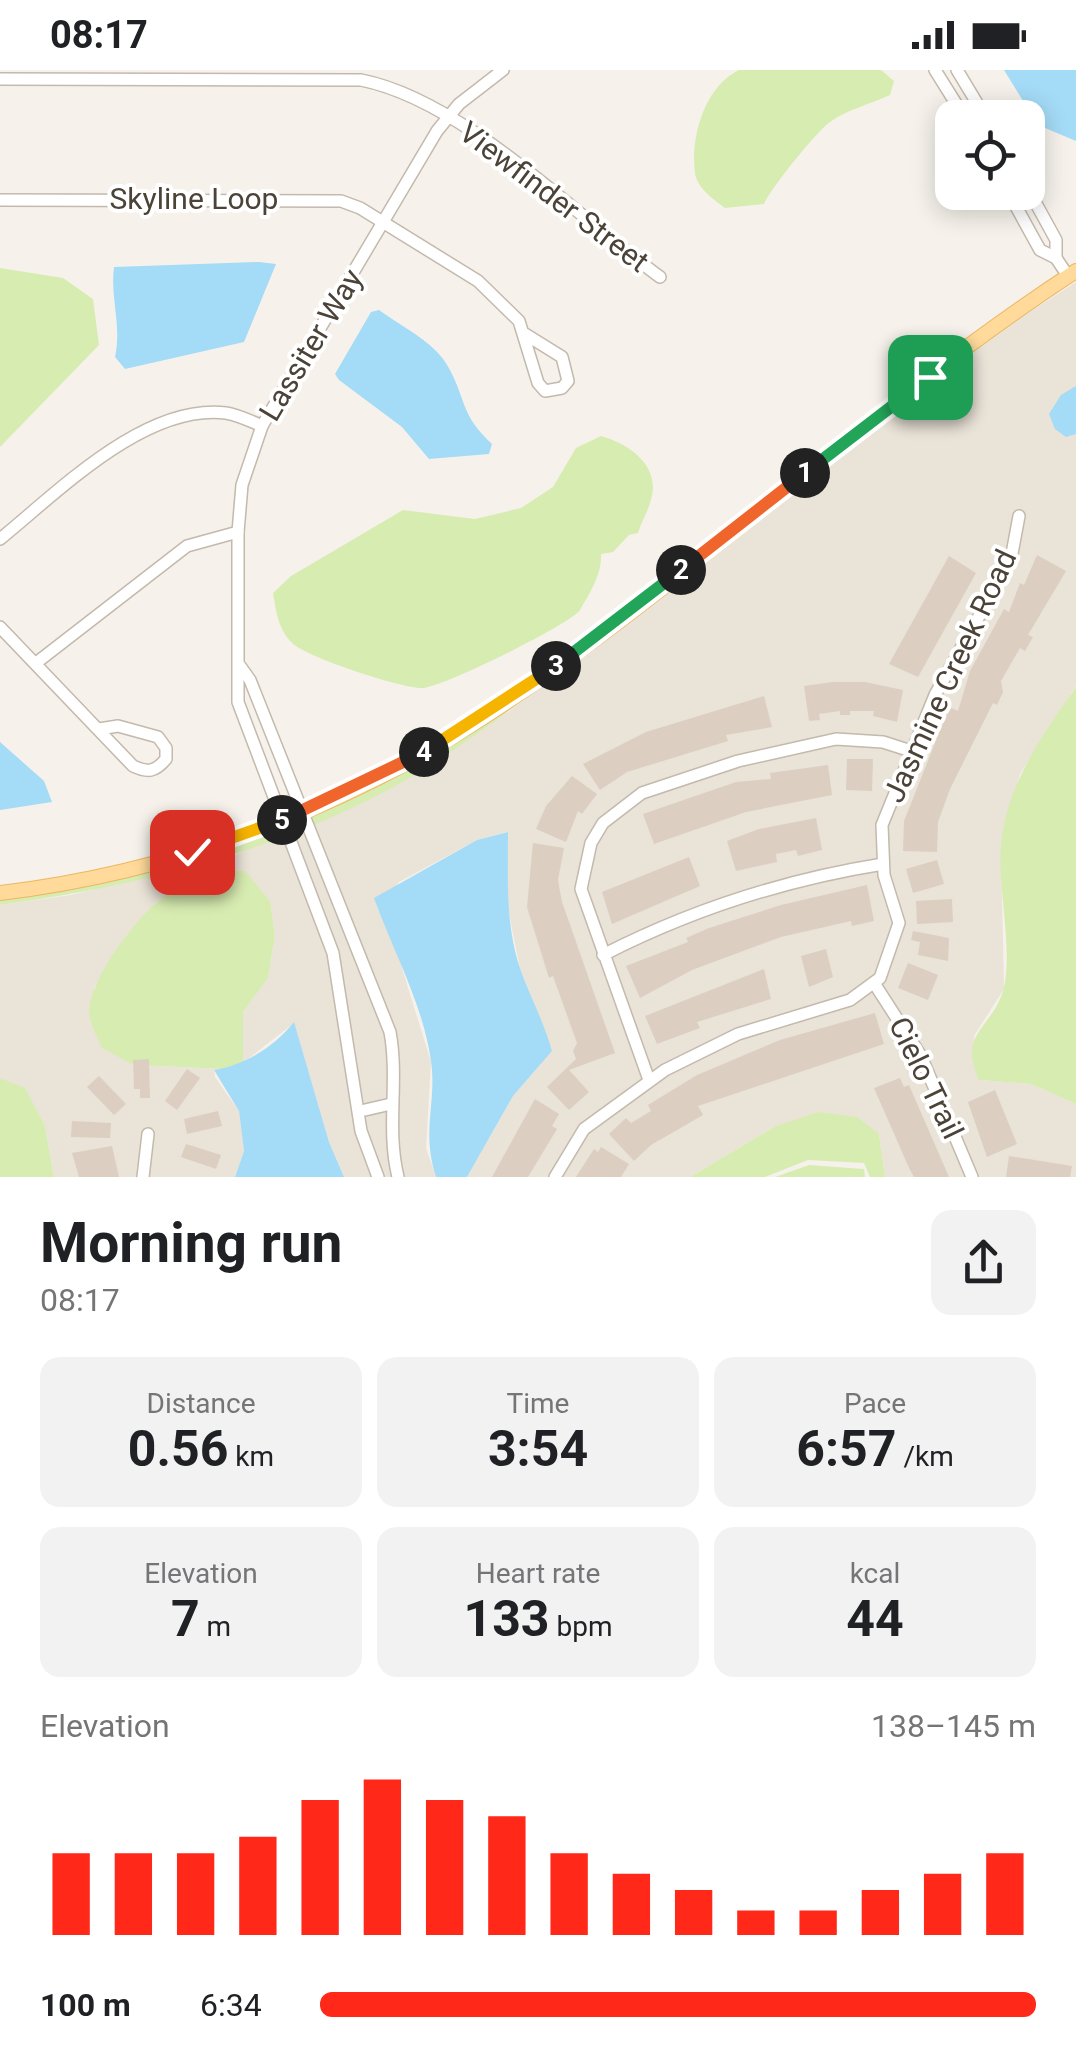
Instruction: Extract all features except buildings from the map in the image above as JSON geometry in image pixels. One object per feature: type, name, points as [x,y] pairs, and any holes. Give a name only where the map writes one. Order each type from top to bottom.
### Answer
[{"type":"main road","points":[[0,893],[167,860],[283,820],[412,760],[530,686],[1072,273]]},
{"type":"street","name":"Lassiter Way","points":[[378,1177],[361,1131],[328,937],[244,722],[236,685],[240,666],[238,532],[242,486],[262,426],[448,118],[502,70]]},
{"type":"street","points":[[935,70],[954,100]]},
{"type":"street","points":[[944,83],[959,72],[975,100]]},
{"type":"street","points":[[0,80],[362,80],[388,85],[448,118]]},
{"type":"street","name":"Viewfinder Street","points":[[448,118],[520,166],[660,277]]},
{"type":"street","name":"Skyline Loop","points":[[0,200],[308,198],[341,202],[383,222],[478,281],[519,321],[538,383],[545,391],[562,388],[568,381],[562,357],[526,334]]},
{"type":"street","points":[[1018,210],[1040,250],[1072,273]]},
{"type":"street","points":[[1040,210],[1056,240],[1056,258]]},
{"type":"street","points":[[0,539],[140,432],[209,412],[229,413],[262,426]]},
{"type":"street","name":"Jasmine Creek Road","points":[[874,983],[887,963],[899,924],[883,864],[882,826],[911,751],[974,620],[1012,558],[1020,516]]},
{"type":"street","points":[[36,663],[187,546],[238,532]]},
{"type":"street","points":[[0,627],[133,766],[145,772],[157,770],[166,760],[166,748],[158,737],[118,726],[99,729]]},
{"type":"street","name":"Lassiter Way","points":[[240,666],[250,680],[390,1032],[395,1058],[392,1152],[398,1177]]},
{"type":"street","points":[[650,1080],[581,888],[591,843],[620,806],[642,793],[738,762],[836,740],[883,742],[911,751]]},
{"type":"street","points":[[603,955],[712,905],[778,884],[883,864]]},
{"type":"street","points":[[328,937],[347,928]]},
{"type":"street","points":[[555,1177],[584,1128],[650,1080],[738,1034],[850,1000],[874,983]]},
{"type":"street","name":"Cielo Trail","points":[[874,983],[920,1056],[972,1177]]},
{"type":"street","points":[[365,1110],[392,1104]]},
{"type":"street","points":[[143,1177],[148,1134]]},
{"type":"shaded area","points":[[1076,282],[1076,686],[1020,774],[1001,845],[1004,989],[974,1036],[980,1080],[1031,1084],[1076,1104],[1076,1177],[885,1177],[879,1134],[774,1127],[690,1177],[467,1177],[513,1096],[552,1051],[520,968],[506,894],[507,832],[477,840],[399,882],[379,911],[397,952],[431,1062],[426,1148],[436,1177],[344,1177],[329,1142],[294,1023],[243,1063],[243,1012],[268,977],[275,935],[270,901],[218,871],[156,903],[126,936],[94,988],[134,1065],[223,1069],[214,1070],[215,1077],[239,1111],[244,1151],[235,1177],[54,1177],[45,1126],[25,1089],[0,1078],[0,905],[71,895],[235,855],[508,712],[997,333]]},
{"type":"green space","points":[[739,70],[881,70],[894,81],[890,95],[843,114],[823,128],[764,204],[725,208],[706,193],[696,178],[695,144],[709,100]]},
{"type":"green space","points":[[0,268],[63,278],[93,299],[99,345],[0,447]]},
{"type":"green space","points":[[601,436],[633,451],[648,468],[653,490],[650,503],[638,533],[629,535],[613,552],[601,554],[597,576],[580,610],[554,628],[478,667],[422,688],[333,663],[301,649],[284,632],[273,593],[291,576],[403,510],[475,519],[521,508],[553,487],[576,448]]},
{"type":"green space","points":[[586,651],[464,743],[386,791],[341,813],[198,865],[50,898],[0,905],[0,899],[317,812]]},
{"type":"green space","points":[[1076,687],[1076,1104],[1031,1084],[979,1080],[972,1051],[978,1032],[1003,991],[1006,976],[1000,861],[1010,802],[1028,761]]},
{"type":"green space","points":[[218,871],[245,871],[270,901],[275,935],[268,978],[243,1012],[243,1063],[223,1069],[134,1065],[102,1048],[91,1022],[90,1005],[112,956],[155,904],[185,884]]},
{"type":"green space","points":[[0,1078],[25,1088],[45,1126],[54,1177],[0,1177]]},
{"type":"green space","points":[[818,1112],[857,1117],[879,1134],[885,1177],[870,1177],[864,1163],[808,1160],[765,1177],[690,1177],[774,1127]]},
{"type":"green space","points":[[809,1165],[864,1169],[865,1177],[775,1177]]},
{"type":"water","points":[[1004,70],[1076,70],[1076,141],[1045,128],[1045,100],[1023,100]]},
{"type":"water","points":[[276,264],[244,342],[125,369],[115,357],[114,267]]},
{"type":"water","points":[[379,310],[428,343],[444,360],[470,417],[492,444],[489,454],[429,459],[402,427],[339,380],[335,374],[371,312]]},
{"type":"water","points":[[1076,386],[1076,434],[1066,437],[1055,429],[1049,414],[1061,395]]},
{"type":"water","points":[[0,742],[44,781],[52,802],[0,810]]},
{"type":"water","points":[[508,832],[512,937],[552,1051],[513,1096],[467,1177],[436,1177],[429,1131],[432,1076],[427,1040],[374,898],[477,840]]},
{"type":"water","points":[[294,1022],[329,1142],[344,1177],[235,1177],[244,1151],[239,1111],[214,1070],[258,1054]]},
{"type":"route","points":[[192,852],[272,825],[344,794],[477,721],[550,671],[930,377]]}]
